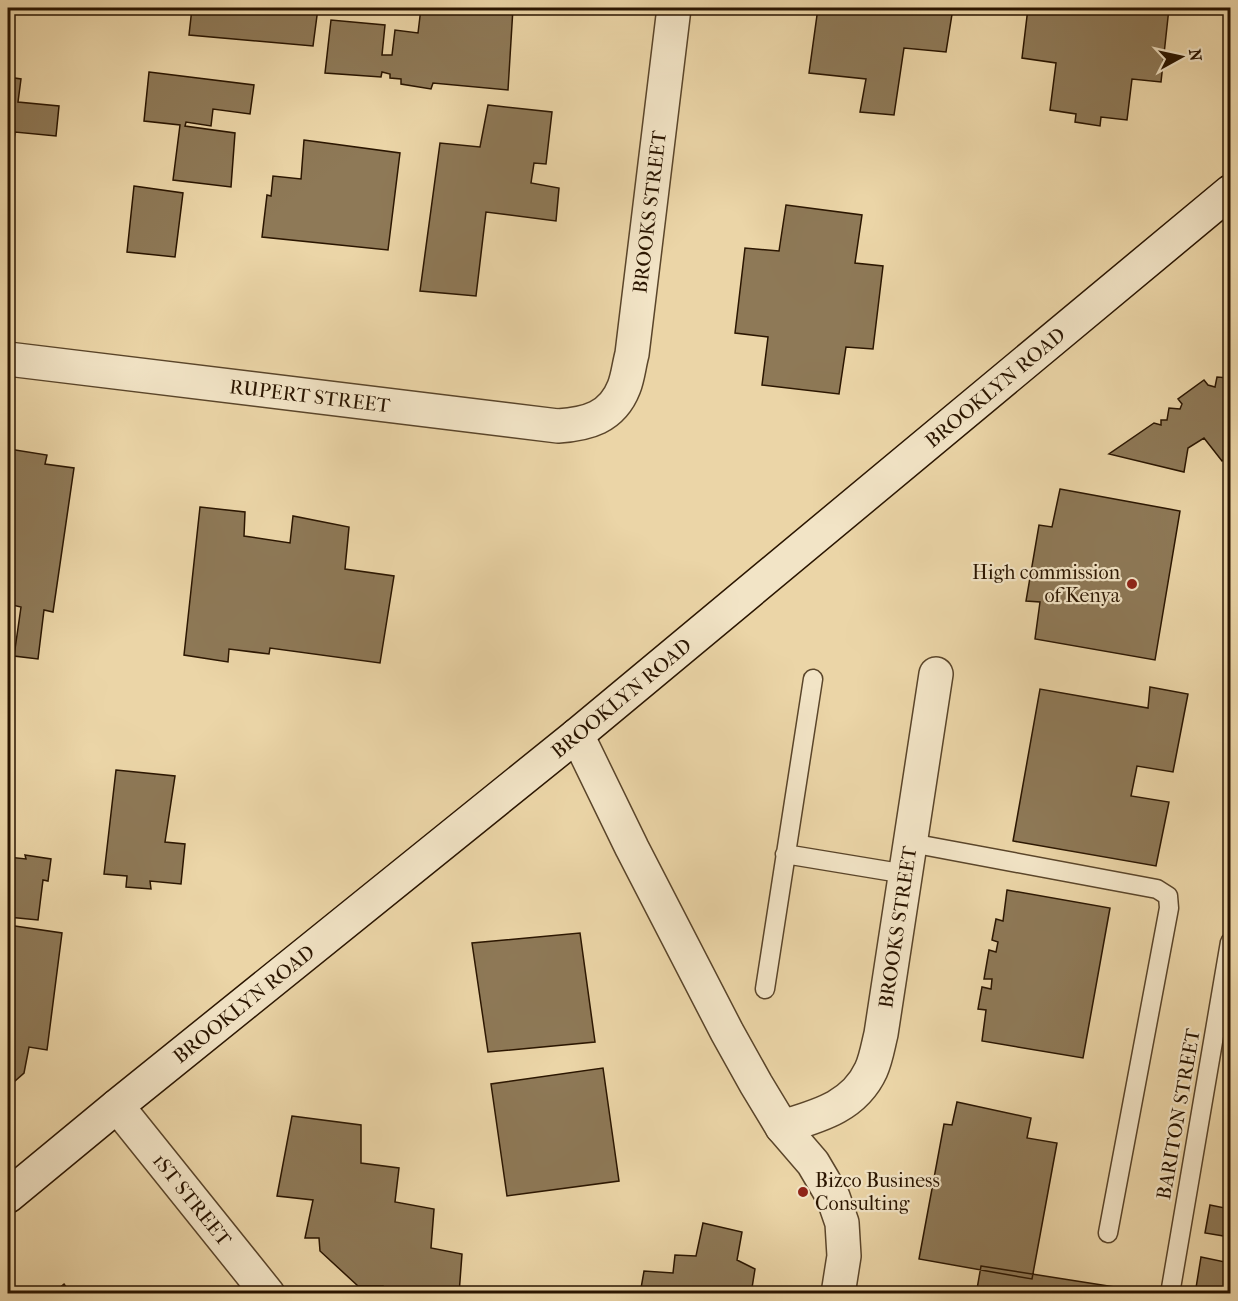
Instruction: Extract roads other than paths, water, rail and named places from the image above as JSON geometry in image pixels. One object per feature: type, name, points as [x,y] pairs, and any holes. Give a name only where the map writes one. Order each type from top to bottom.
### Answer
[{"type":"street","name":"BROOKS STREET","points":[[609,411],[624,387],[632,354],[674,8]]},
{"type":"street","name":"BROOKLYN ROAD","points":[[8,1196],[578,735],[1230,192]]},
{"type":"street","name":"RUPERT STREET","points":[[8,359],[558,426],[576,425],[593,420],[609,411]]},
{"type":"street","name":"BROOKS STREET","points":[[782,1126],[835,1109],[857,1093],[871,1071],[881,1034],[936,674]]},
{"type":"street","points":[[578,735],[632,848],[727,1032],[782,1126],[813,1163],[833,1197],[842,1223],[844,1256],[838,1293]]},
{"type":"street","name":"1ST STREET","points":[[117,1106],[268,1293]]},
{"type":"lane","points":[[765,989],[813,679]]},
{"type":"lane","points":[[785,854],[908,859],[1157,889],[1168,896],[1169,908],[1108,1233]]},
{"type":"lane","name":"BARITON STREET","points":[[1170,1293],[1230,942]]},
{"type":"place","name":"High commission of Kenya","points":[[1132,584]]},
{"type":"place","name":"Bizco Business Consulting","points":[[803,1192]]}]
